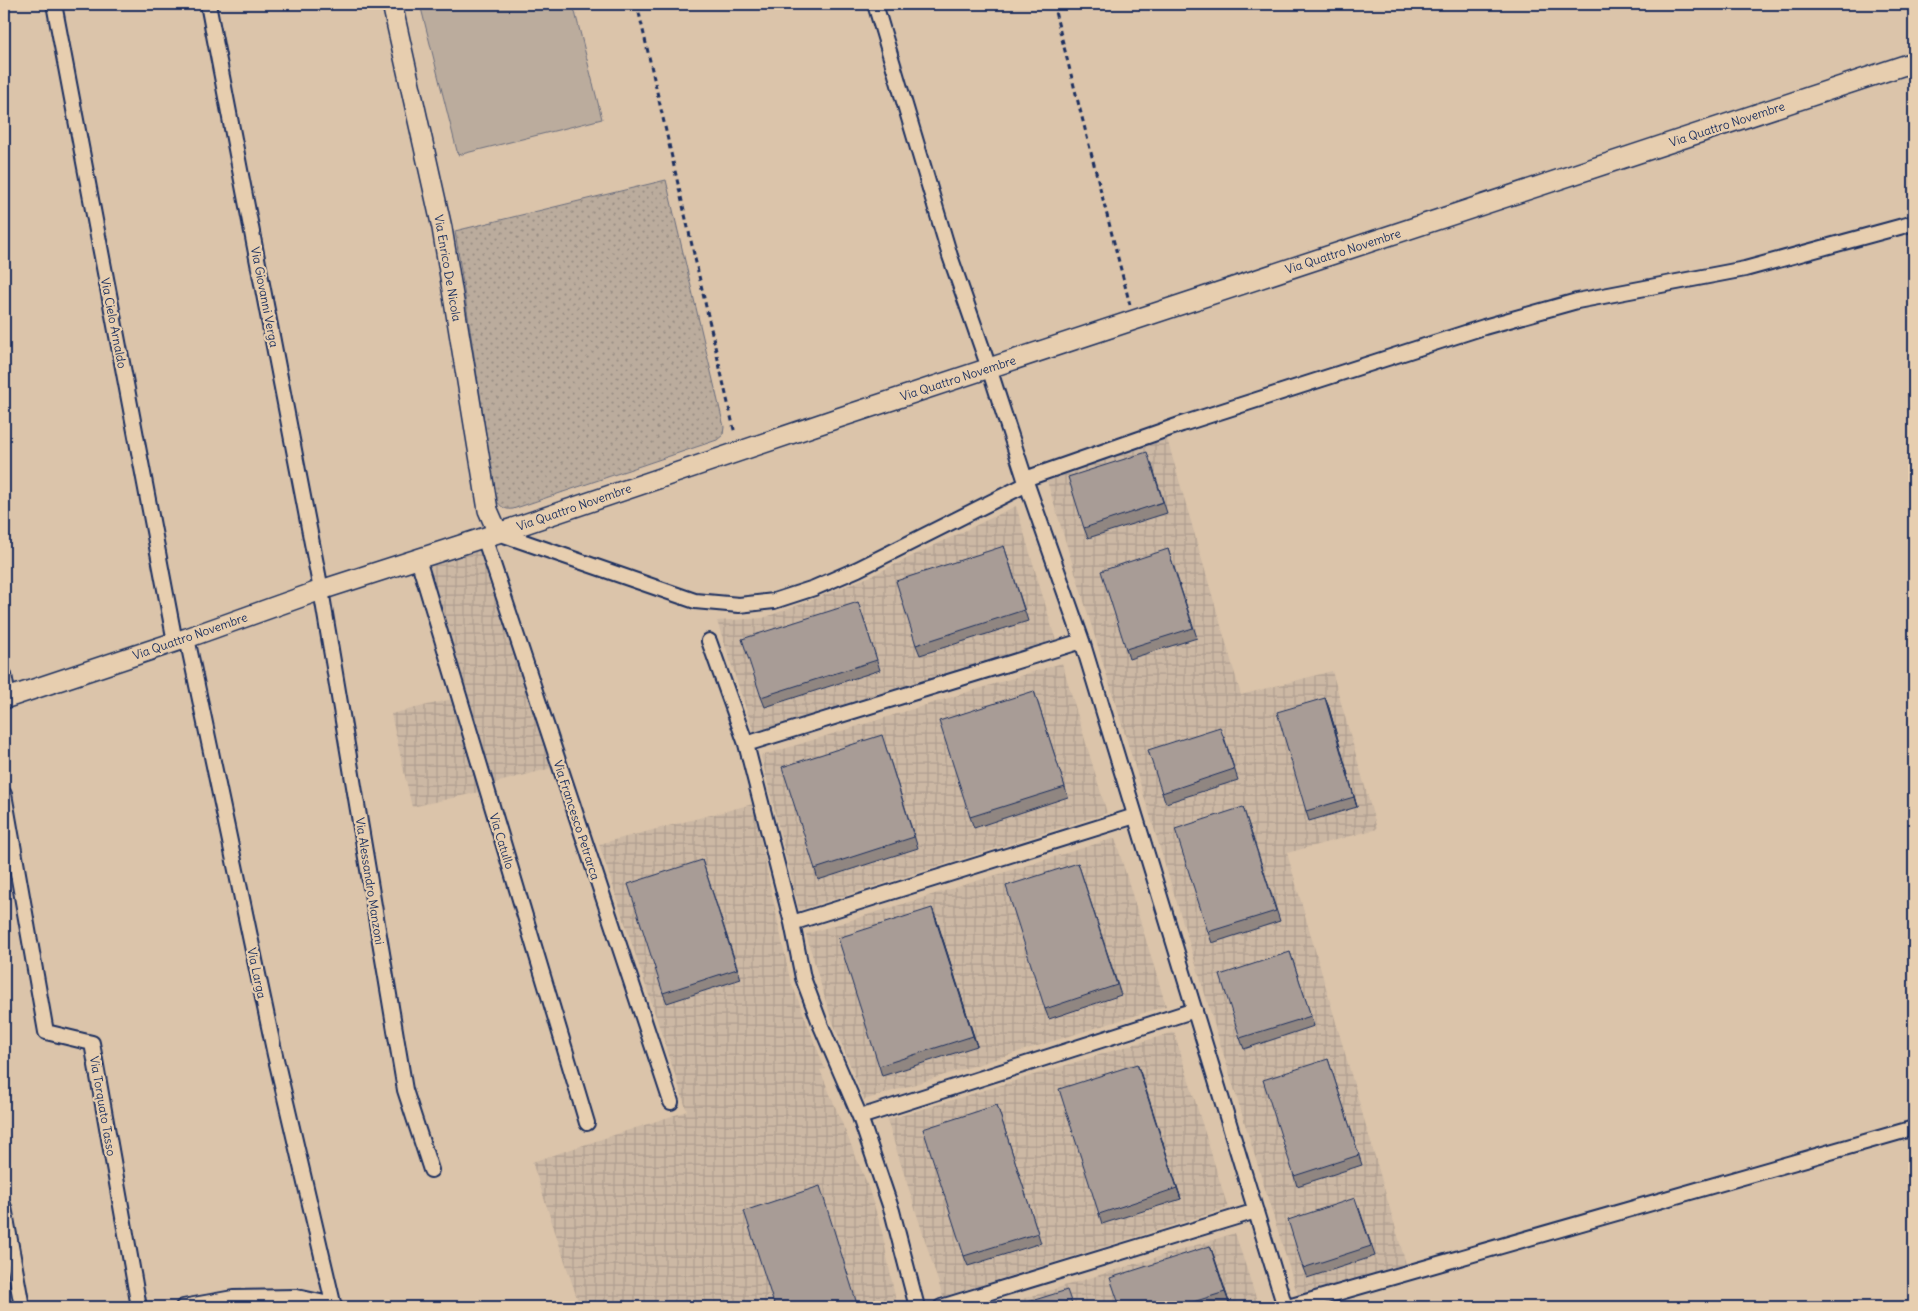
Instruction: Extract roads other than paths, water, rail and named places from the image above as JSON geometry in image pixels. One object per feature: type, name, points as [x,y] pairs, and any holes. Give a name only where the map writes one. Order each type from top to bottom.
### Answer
[{"type":"street","name":"Via Cielo Arnaldo","points":[[54,4],[180,640]]},
{"type":"street","name":"Via Giovanni Verga","points":[[208,4],[321,590]]},
{"type":"street","name":"Via Enrico De Nicola","points":[[392,4],[442,228],[491,535]]},
{"type":"street","points":[[875,4],[950,256],[1082,642],[1287,1307],[1914,1128]]},
{"type":"street","name":"Via Quattro Novembre","points":[[6,698],[180,640],[321,590],[1914,62]]},
{"type":"street","points":[[491,535],[695,601],[739,605],[774,601],[814,588],[849,573],[1026,482],[1182,424],[1484,327],[1578,301],[1745,269],[1914,223]]},
{"type":"street","name":"Via Francesco Petrarca","points":[[491,535],[671,1102]]},
{"type":"street","name":"Via Catullo","points":[[418,558],[587,1123]]},
{"type":"street","name":"Via Alessandro Manzoni","points":[[321,590],[405,1090],[431,1170]]},
{"type":"street","name":"Via Larga","points":[[180,640],[272,1046],[334,1306]]},
{"type":"street","points":[[709,641],[746,744],[792,923],[803,978],[821,1026],[860,1117],[892,1211],[916,1307]]},
{"type":"street","points":[[746,744],[1082,642]]},
{"type":"street","points":[[4,675],[6,698]]},
{"type":"street","name":"Via Torquato Tasso","points":[[4,794],[46,1032],[92,1043],[139,1307]]},
{"type":"street","points":[[792,923],[1136,816]]},
{"type":"street","points":[[860,1117],[1196,1010]]},
{"type":"street","points":[[4,1207],[22,1307]]},
{"type":"street","points":[[941,1307],[1256,1211]]},
{"type":"street","points":[[183,1307],[233,1298],[297,1297],[334,1306]]}]
